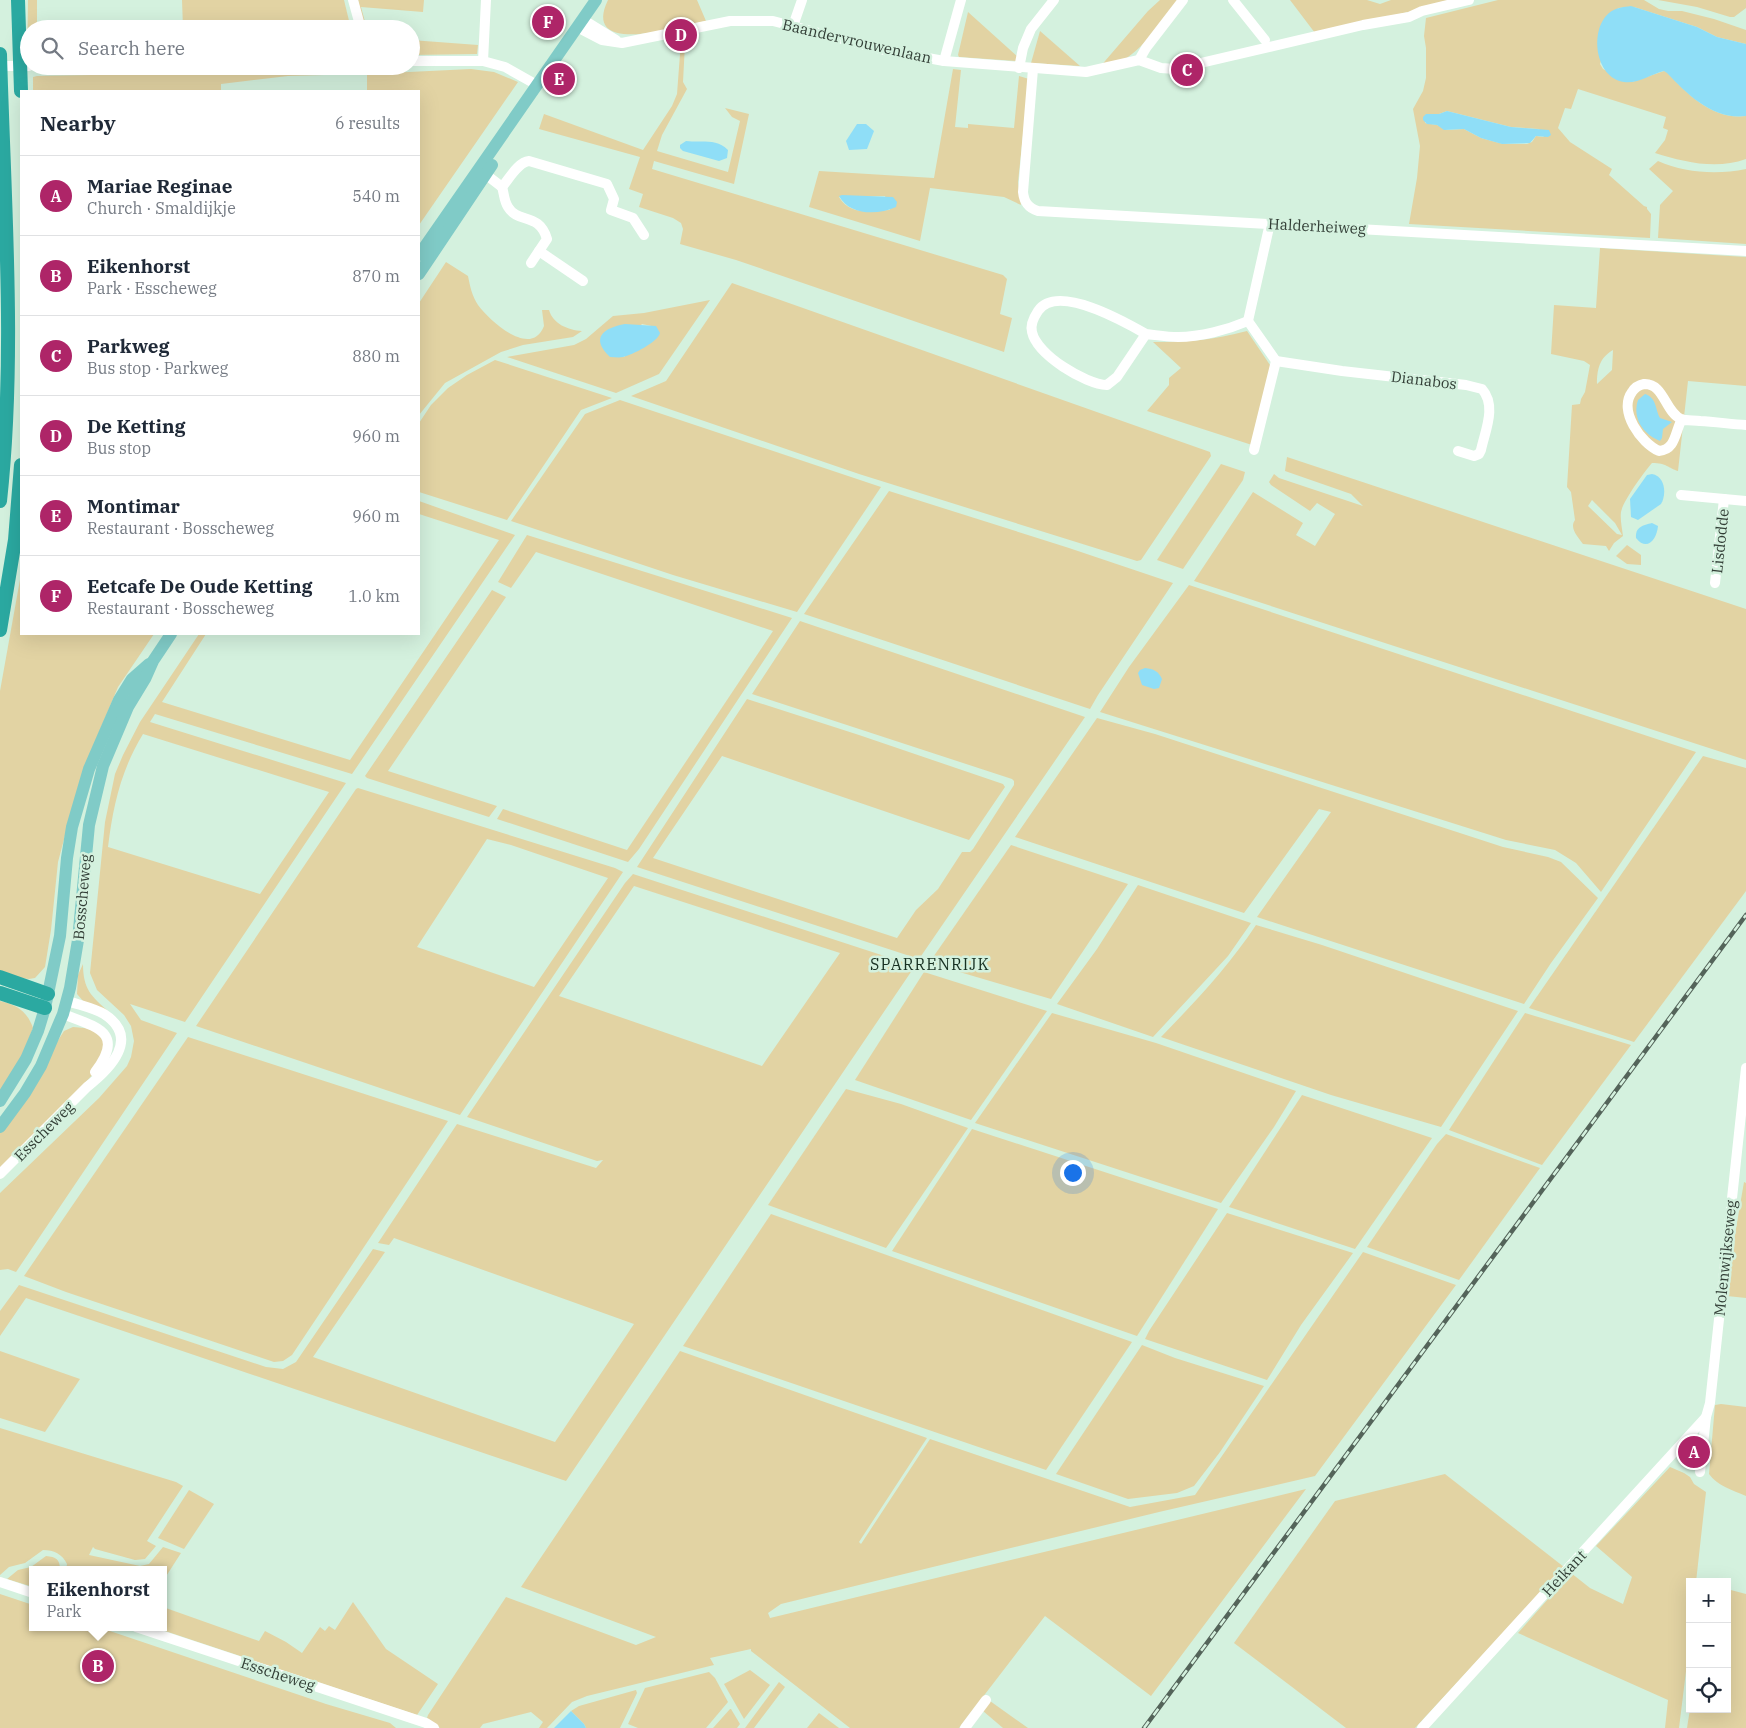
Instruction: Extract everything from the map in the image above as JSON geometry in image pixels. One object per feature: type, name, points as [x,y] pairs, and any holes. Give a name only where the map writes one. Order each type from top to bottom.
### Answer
[{"type":"highway","points":[[18,0],[20,46]]},
{"type":"highway","points":[[0,54],[8,329],[8,381],[0,501]]},
{"type":"highway","points":[[21,75],[22,90]]},
{"type":"highway","points":[[0,630],[15,540],[20,478]]},
{"type":"highway","points":[[0,977],[48,994]]},
{"type":"highway","points":[[0,993],[45,1008]]},
{"type":"main road","points":[[420,254],[482,172],[506,144],[519,112],[596,0]]},
{"type":"main road","points":[[420,272],[482,172]]},
{"type":"main road","name":"Bosscheweg","points":[[0,1127],[25,1093],[41,1066],[68,1001],[78,940],[85,856],[94,799],[103,766],[128,707],[145,679],[153,661],[170,635]]},
{"type":"main road","name":"Bosscheweg","points":[[0,1102],[26,1059],[45,1008],[60,936],[66,858],[80,797],[89,769],[119,700],[132,680],[153,661]]},
{"type":"main road","points":[[48,994],[68,1001]]},
{"type":"main road","points":[[45,1008],[63,1014]]},
{"type":"street","points":[[352,0],[358,20]]},
{"type":"street","points":[[483,61],[486,0]]},
{"type":"street","points":[[793,26],[802,0]]},
{"type":"street","points":[[944,61],[961,0]]},
{"type":"street","points":[[1019,68],[1023,48],[1030,29],[1054,0]]},
{"type":"street","points":[[1184,0],[1146,48],[1139,60],[1161,68],[1175,69],[1363,25],[1409,17],[1422,11],[1469,0]]},
{"type":"street","points":[[1233,0],[1265,40]]},
{"type":"street","name":"Baandervrouwenlaan","points":[[580,23],[602,40],[622,43],[730,21],[773,21],[884,50],[944,61],[1086,72],[1139,60]]},
{"type":"street","points":[[420,61],[483,61],[511,70],[537,86]]},
{"type":"street","points":[[0,66],[20,66]]},
{"type":"street","name":"Halderheiweg","points":[[1033,69],[1023,192],[1024,200],[1033,209],[1038,211],[1746,251]]},
{"type":"street","points":[[502,187],[520,165],[528,161],[607,184],[614,199],[611,210],[632,218],[644,235]]},
{"type":"street","points":[[482,172],[502,187],[506,202],[512,212],[538,224],[544,230],[547,239],[531,263]]},
{"type":"street","points":[[1254,450],[1276,361],[1248,321],[1270,223]]},
{"type":"street","points":[[539,251],[583,281]]},
{"type":"street","points":[[1146,334],[1112,382],[1107,385],[1099,385],[1070,372],[1038,344],[1032,332],[1033,318],[1040,307],[1049,302],[1061,301],[1078,303],[1102,312],[1146,334],[1178,337],[1200,335],[1238,326],[1248,321]]},
{"type":"street","name":"Dianabos","points":[[1276,361],[1342,371],[1466,385],[1482,389],[1489,401],[1490,411],[1481,450],[1479,454],[1474,456],[1458,451]]},
{"type":"street","points":[[1682,419],[1670,448],[1665,451],[1659,451],[1653,448],[1635,429],[1630,418],[1629,395],[1635,387],[1644,384],[1653,385],[1659,390],[1672,412],[1682,419],[1746,425]]},
{"type":"street","name":"Lisdodde","points":[[1681,495],[1746,501]]},
{"type":"street","name":"Lisdodde","points":[[1715,583],[1724,499]]},
{"type":"street","name":"Esscheweg","points":[[0,1174],[87,1087],[99,1078],[115,1060],[121,1047],[121,1033],[112,1020],[103,1013],[68,1001]]},
{"type":"street","name":"Esscheweg","points":[[63,1014],[96,1027],[104,1033],[108,1043],[108,1052],[105,1060],[87,1087]]},
{"type":"street","name":"Molenwijkseweg","points":[[1700,1472],[1706,1417],[1710,1402],[1746,1068]]},
{"type":"street","name":"Heikant","points":[[1422,1728],[1706,1417]]},
{"type":"street","points":[[0,1582],[29,1592]]},
{"type":"street","name":"Esscheweg","points":[[148,1631],[420,1721],[434,1728]]},
{"type":"street","points":[[965,1728],[986,1700]]},
{"type":"shaded area","points":[[28,0],[37,0],[37,20],[28,20]]},
{"type":"shaded area","points":[[182,0],[344,0],[349,20],[183,20]]},
{"type":"shaded area","points":[[358,0],[424,0],[423,12],[361,7],[365,20],[362,20]]},
{"type":"shaded area","points":[[608,0],[697,0],[706,21],[657,32],[620,33],[608,28],[603,18]]},
{"type":"shaded area","points":[[1160,0],[1179,0],[1152,35],[1136,51],[1118,63],[1099,68],[1148,11]]},
{"type":"shaded area","points":[[1290,0],[1367,0],[1380,4],[1391,0],[1462,0],[1315,33]]},
{"type":"shaded area","points":[[1498,0],[1644,0],[1659,9],[1682,11],[1746,30],[1746,44],[1717,37],[1697,27],[1634,7],[1618,8],[1600,64],[1603,69],[1632,82],[1664,71],[1667,72],[1693,97],[1712,110],[1734,116],[1746,116],[1746,159],[1723,164],[1700,164],[1655,153],[1665,140],[1668,130],[1663,128],[1666,117],[1578,89],[1571,109],[1565,108],[1558,128],[1570,142],[1612,169],[1609,175],[1647,207],[1651,214],[1650,238],[1409,224],[1420,146],[1413,109],[1423,91],[1426,78],[1424,36],[1426,18]],"holes":[[[1447,111],[1511,127],[1539,129],[1544,137],[1536,136],[1532,142],[1527,144],[1503,144],[1481,138],[1464,129],[1447,130],[1437,125],[1425,123],[1426,114],[1439,114]]]},
{"type":"shaded area","points":[[1658,0],[1746,0],[1746,8],[1734,17],[1730,17],[1697,7]]},
{"type":"shaded area","points":[[968,12],[1019,58],[1016,61],[959,57]]},
{"type":"shaded area","points":[[1040,31],[1080,66],[1031,63]]},
{"type":"shaded area","points":[[420,41],[478,45],[477,54],[420,55]]},
{"type":"shaded area","points":[[681,41],[684,41],[685,44],[683,82],[687,89],[662,135],[657,151],[728,172],[740,121],[732,117],[725,108],[749,114],[734,184],[654,161],[652,169],[1003,275],[1007,279],[1000,314],[1012,318],[1004,352],[736,260],[680,244],[683,229],[681,223],[673,218],[639,207],[643,194],[629,189],[640,157],[539,129],[544,114],[643,150],[672,106],[677,94]]},
{"type":"shaded area","points":[[471,69],[494,72],[518,82],[420,224],[420,90],[367,90],[367,75],[420,75],[420,71]]},
{"type":"shaded area","points":[[953,69],[961,70],[955,127],[968,128],[968,124],[1014,128],[1019,76],[1029,79],[1018,182],[1021,205],[1004,197],[930,188],[920,241],[809,207],[819,171],[934,178]],"holes":[[[885,196],[890,210],[855,210],[844,203],[839,197]]]},
{"type":"shaded area","points":[[324,75],[288,76],[221,84],[221,90],[33,90],[33,77]]},
{"type":"shaded area","points":[[1658,161],[1679,168],[1701,172],[1724,172],[1746,169],[1746,244],[1658,238],[1660,205],[1673,191],[1649,169]]},
{"type":"shaded area","points":[[1600,248],[1746,257],[1746,386],[1688,381],[1678,471],[1664,465],[1652,463],[1623,507],[1621,524],[1623,536],[1614,543],[1609,551],[1606,546],[1583,544],[1577,535],[1573,526],[1575,520],[1571,492],[1567,487],[1572,405],[1580,404],[1585,392],[1590,365],[1584,361],[1551,354],[1554,305],[1596,308]],"holes":[[[1613,350],[1612,370],[1597,384],[1600,365],[1608,353]],[[1592,500],[1615,523],[1622,535],[1617,534],[1588,506]]]},
{"type":"shaded area","points":[[446,262],[468,276],[470,287],[478,305],[492,320],[511,334],[530,339],[538,335],[544,326],[542,310],[549,310],[558,323],[582,331],[573,337],[523,345],[501,352],[445,383],[420,414],[420,301]]},
{"type":"shaded area","points":[[732,283],[1210,452],[1211,456],[1141,560],[1137,561],[859,474],[631,396],[666,381]]},
{"type":"shaded area","points":[[710,300],[659,374],[616,393],[507,357],[574,345],[586,339],[613,316],[644,313]],"holes":[[[642,324],[656,327],[624,357],[610,357]]]},
{"type":"shaded area","points":[[1247,331],[1272,368],[1252,445],[1147,411],[1169,385],[1169,378],[1181,368],[1153,342],[1201,340]]},
{"type":"shaded area","points":[[495,360],[612,398],[581,410],[507,520],[420,492],[420,422],[431,405],[448,388]]},
{"type":"shaded area","points":[[620,400],[881,487],[797,612],[673,575],[511,521],[585,414]]},
{"type":"shaded area","points":[[1287,457],[1746,609],[1746,760],[1194,581],[1253,492],[1303,523],[1296,535],[1315,546],[1335,514],[1317,503],[1310,511],[1271,485],[1269,482],[1274,474],[1279,478],[1363,506],[1351,494],[1285,471]]},
{"type":"shaded area","points":[[1221,464],[1245,472],[1243,480],[1183,569],[1157,560]]},
{"type":"shaded area","points":[[889,491],[1173,583],[1090,709],[804,614]]},
{"type":"shaded area","points":[[420,501],[515,535],[352,774],[155,714],[150,722],[346,783],[185,1022],[130,1004],[141,1020],[177,1033],[16,1272],[8,1269],[0,1270],[0,1193],[99,1098],[127,1066],[131,1057],[134,1041],[131,1026],[124,1015],[97,990],[90,973],[105,822],[115,774],[123,755],[140,722],[198,635],[205,635],[162,702],[350,760],[499,540],[420,514]],"holes":[[[143,734],[329,792],[260,894],[108,847],[112,817],[119,789],[129,761]]]},
{"type":"shaded area","points":[[527,535],[792,618],[639,849],[628,862],[497,819],[503,809],[627,850],[773,631],[536,552],[511,588],[498,582]]},
{"type":"shaded area","points":[[1627,545],[1641,555],[1641,565],[1627,564],[1616,556]]},
{"type":"shaded area","points":[[20,580],[20,635],[153,635],[118,687],[92,749],[72,809],[58,862],[45,967],[35,978],[29,979],[0,971],[0,691]]},
{"type":"shaded area","points":[[1189,585],[1696,752],[1601,892],[1576,863],[1555,850],[1506,840],[1100,712],[1129,667]]},
{"type":"shaded area","points":[[492,590],[506,597],[388,771],[497,806],[489,817],[365,776]]},
{"type":"shaded area","points":[[800,621],[1085,717],[919,959],[637,867],[747,699],[1003,784],[1005,787],[969,840],[722,756],[653,858],[897,938],[916,910],[938,889],[962,852],[970,852],[973,849],[1014,785],[1012,779],[752,694]]},
{"type":"shaded area","points":[[1097,718],[1155,734],[1503,847],[1548,857],[1561,862],[1598,898],[1524,1004],[1257,917],[1331,812],[1319,809],[1244,913],[1015,837]]},
{"type":"shaded area","points":[[1703,756],[1746,768],[1746,891],[1634,1042],[1529,1008]]},
{"type":"shaded area","points":[[358,788],[623,872],[460,1115],[196,1026]],"holes":[[[487,839],[511,845],[608,878],[534,987],[417,947]]]},
{"type":"shaded area","points":[[1011,845],[1128,884],[1051,999],[929,963]]},
{"type":"shaded area","points":[[633,874],[915,966],[566,1481],[26,1298],[0,1336],[0,1311],[19,1285],[266,1367],[283,1369],[296,1362],[373,1249],[385,1252],[313,1357],[555,1442],[634,1324],[394,1238],[389,1245],[378,1243],[457,1124],[596,1168],[603,1160],[597,1161],[467,1117],[625,883]],"holes":[[[634,886],[840,953],[762,1066],[559,996]]]},
{"type":"shaded area","points":[[1138,885],[1251,923],[1228,956],[1153,1037],[1057,1004],[1097,949]]},
{"type":"shaded area","points":[[1256,925],[1322,945],[1518,1011],[1441,1127],[1331,1095],[1161,1037],[1223,969]]},
{"type":"shaded area","points":[[83,964],[86,986],[97,1001],[109,1012],[84,1002],[77,994],[78,975]]},
{"type":"shaded area","points":[[924,972],[1047,1011],[971,1120],[855,1080]]},
{"type":"shaded area","points":[[0,1001],[21,1010],[28,1017],[33,1028],[21,1058],[0,1093]]},
{"type":"shaded area","points":[[1052,1013],[1156,1043],[1296,1091],[1274,1127],[1221,1203],[975,1123]]},
{"type":"shaded area","points":[[1525,1013],[1631,1045],[1542,1165],[1449,1130]]},
{"type":"shaded area","points":[[73,1027],[92,1030],[99,1034],[106,1042],[96,1071],[0,1169],[0,1132],[64,1031]]},
{"type":"shaded area","points":[[188,1037],[448,1121],[292,1355],[283,1361],[274,1362],[24,1276]]},
{"type":"shaded area","points":[[846,1089],[901,1104],[968,1128],[886,1248],[768,1205]]},
{"type":"shaded area","points":[[1302,1095],[1432,1138],[1355,1249],[1229,1207]]},
{"type":"shaded area","points":[[972,1129],[1218,1209],[1137,1336],[892,1251]]},
{"type":"shaded area","points":[[1446,1134],[1540,1168],[1459,1280],[1367,1247],[1437,1144]]},
{"type":"shaded area","points":[[1744,1182],[1746,1183],[1746,1298],[1727,1296],[1732,1252]]},
{"type":"shaded area","points":[[1227,1213],[1353,1253],[1301,1325],[1267,1380],[1145,1339]]},
{"type":"shaded area","points":[[771,1214],[1132,1342],[1046,1470],[683,1346]]},
{"type":"shaded area","points":[[1363,1252],[1456,1285],[1315,1476],[781,1604],[768,1613],[770,1618],[1306,1489],[1151,1696],[1045,1616],[959,1728],[850,1728],[751,1651],[751,1649],[710,1658],[714,1665],[587,1696],[572,1702],[547,1728],[539,1728],[543,1722],[531,1712],[483,1724],[480,1728],[440,1728],[427,1718],[506,1597],[636,1645],[656,1637],[521,1587],[680,1351],[927,1438],[859,1542],[861,1544],[930,1439],[1130,1507],[1195,1495]]},
{"type":"shaded area","points":[[1142,1345],[1175,1358],[1264,1386],[1220,1452],[1194,1486],[1177,1493],[1128,1499],[1056,1474]]},
{"type":"shaded area","points":[[0,1351],[80,1379],[45,1432],[0,1418]]},
{"type":"shaded area","points":[[1715,1405],[1746,1407],[1746,1496],[1721,1485],[1709,1474]]},
{"type":"shaded area","points":[[0,1428],[176,1482],[183,1486],[147,1541],[156,1546],[145,1559],[135,1560],[93,1547],[89,1555],[140,1566],[67,1566],[60,1555],[43,1550],[25,1563],[9,1567],[0,1575]]},
{"type":"shaded area","points":[[1670,1467],[1690,1477],[1694,1484],[1706,1492],[1696,1578],[1686,1578],[1686,1671],[1679,1728],[1665,1728],[1668,1700],[1518,1633],[1571,1573],[1590,1588],[1623,1604],[1632,1577],[1596,1546]]},
{"type":"shaded area","points":[[1445,1474],[1564,1567],[1415,1728],[1346,1728],[1234,1643],[1335,1501]]},
{"type":"shaded area","points":[[189,1490],[214,1504],[184,1549],[158,1538]]},
{"type":"shaded area","points":[[163,1547],[181,1553],[167,1575],[167,1566],[140,1566],[149,1564]]},
{"type":"shaded area","points":[[46,1556],[57,1559],[59,1566],[32,1566]]},
{"type":"shaded area","points":[[29,1567],[29,1586],[7,1579],[18,1570]]},
{"type":"shaded area","points":[[1731,1590],[1746,1594],[1746,1728],[1687,1728],[1689,1713],[1731,1713]]},
{"type":"shaded area","points":[[0,1594],[29,1604],[29,1631],[110,1631],[326,1704],[390,1723],[396,1728],[0,1728]]},
{"type":"shaded area","points":[[353,1602],[386,1649],[438,1684],[417,1715],[165,1631],[167,1631],[167,1608],[259,1641],[265,1631],[302,1653],[320,1627],[325,1631],[329,1626],[335,1630]]},
{"type":"shaded area","points":[[750,1670],[770,1685],[744,1719],[724,1684]]},
{"type":"shaded area","points":[[709,1672],[715,1678],[728,1702],[706,1728],[638,1728],[628,1724],[645,1688]]},
{"type":"shaded area","points":[[779,1682],[785,1687],[754,1728],[745,1728]]},
{"type":"shaded area","points":[[636,1690],[637,1693],[620,1728],[586,1728],[571,1711],[579,1706]]},
{"type":"shaded area","points":[[990,1701],[1028,1728],[1003,1728],[983,1711]]},
{"type":"shaded area","points":[[730,1709],[740,1724],[737,1728],[713,1728]]},
{"type":"shaded area","points":[[819,1713],[839,1728],[807,1728]]},
{"type":"water","points":[[1631,6],[1697,27],[1717,37],[1746,44],[1746,116],[1734,116],[1712,110],[1684,90],[1664,71],[1629,82],[1614,79],[1601,63],[1597,41],[1599,30],[1609,13],[1622,7]]},
{"type":"water","points":[[1447,111],[1511,127],[1549,130],[1551,135],[1548,137],[1536,136],[1530,143],[1502,144],[1481,138],[1464,129],[1444,130],[1437,125],[1427,124],[1423,120],[1426,114],[1439,114]]},
{"type":"water","points":[[857,124],[866,124],[874,131],[867,149],[849,150],[846,141]]},
{"type":"water","points":[[686,141],[714,142],[719,144],[728,150],[727,158],[719,161],[683,151],[680,145]]},
{"type":"water","points":[[839,196],[893,197],[897,202],[896,207],[889,210],[865,212],[844,203]]},
{"type":"water","points":[[625,324],[656,326],[660,333],[650,344],[632,354],[623,357],[610,357],[604,350],[600,339],[605,331]]},
{"type":"water","points":[[1645,394],[1654,401],[1660,418],[1672,422],[1663,429],[1660,441],[1644,430],[1638,419],[1638,400]]},
{"type":"water","points":[[1652,474],[1660,478],[1664,486],[1663,500],[1661,504],[1638,520],[1631,517],[1630,499],[1647,475]]},
{"type":"water","points":[[1652,523],[1658,526],[1654,539],[1648,544],[1640,542],[1636,538],[1638,529]]},
{"type":"water","points":[[1145,668],[1157,672],[1160,676],[1162,679],[1159,688],[1154,689],[1142,685],[1138,673]]},
{"type":"water","points":[[571,1711],[586,1728],[554,1728]]},
{"type":"railway","points":[[1144,1728],[1746,915]]},
{"type":"place","name":"Eetcafe De Oude Ketting","points":[[548,22]]},
{"type":"place","name":"De Ketting","points":[[681,35]]},
{"type":"place","name":"Parkweg","points":[[1187,70]]},
{"type":"place","name":"Montimar","points":[[559,79]]},
{"type":"place","name":"Mariae Reginae","points":[[1694,1452]]},
{"type":"place","name":"Eikenhorst","points":[[98,1666]]},
{"type":"district","name":"SPARRENRIJK","points":[[930,964]]}]
